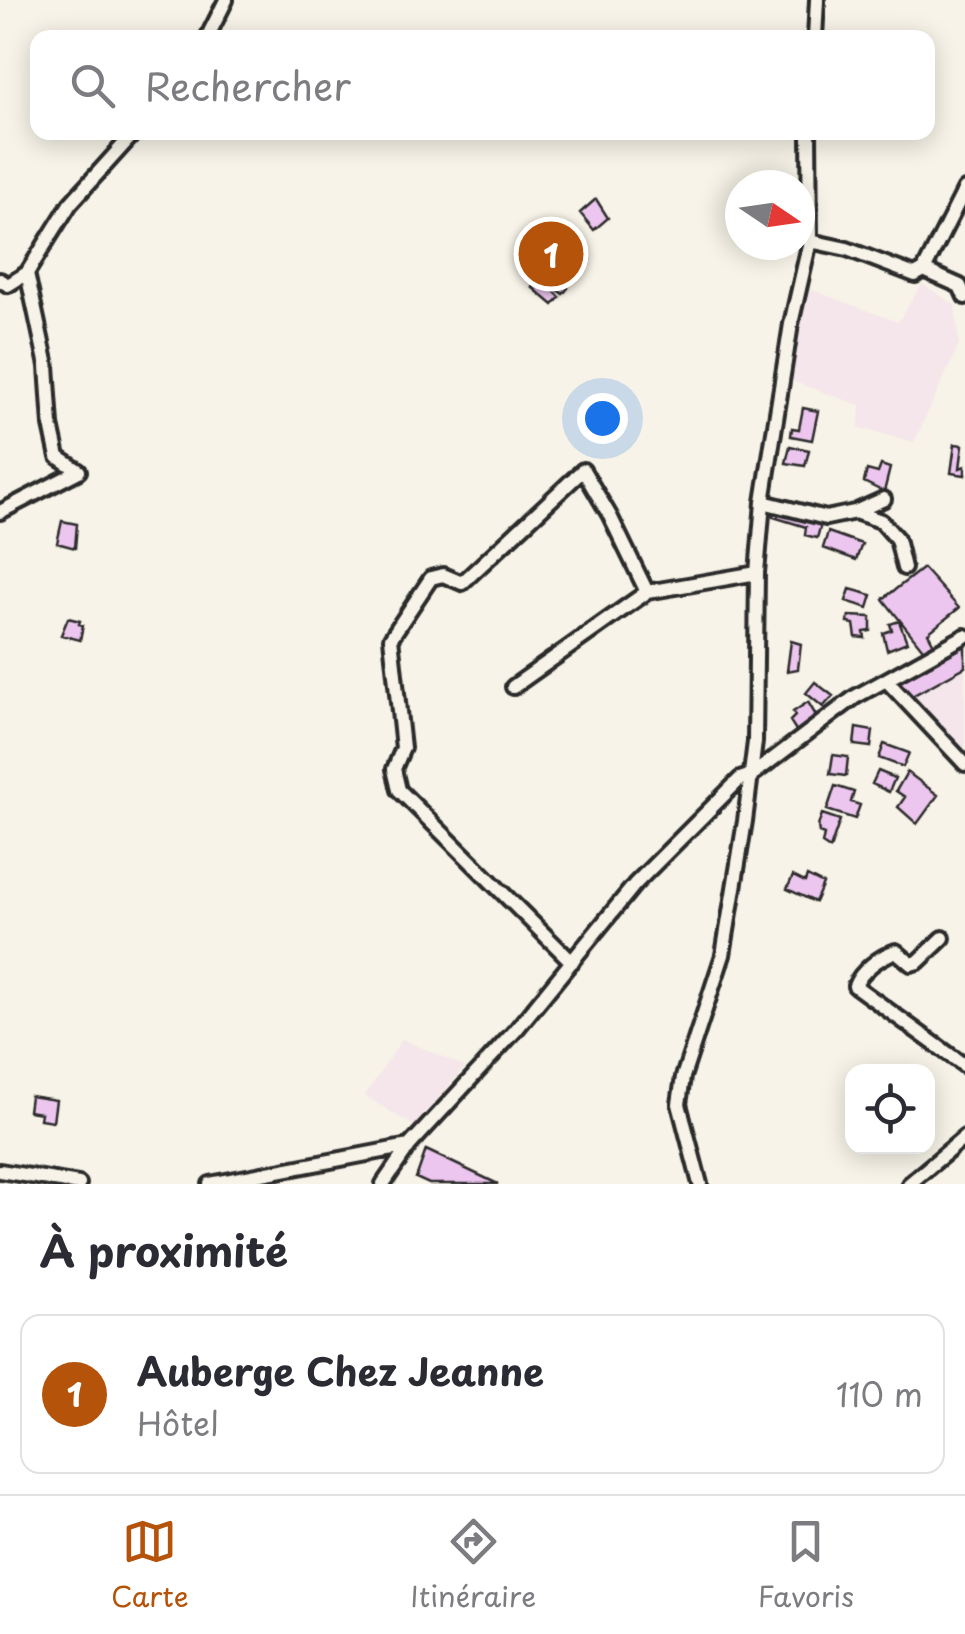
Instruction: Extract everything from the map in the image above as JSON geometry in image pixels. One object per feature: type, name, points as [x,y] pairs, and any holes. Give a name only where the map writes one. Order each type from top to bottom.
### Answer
[{"type":"street","points":[[211,30],[226,0]]},
{"type":"street","points":[[815,30],[817,0]]},
{"type":"street","points":[[0,280],[8,285],[27,273],[70,204],[128,140]]},
{"type":"street","points":[[809,140],[809,170]]},
{"type":"street","points":[[815,242],[847,249],[914,275],[924,270],[965,189]]},
{"type":"street","points":[[700,1184],[679,1104],[723,955],[752,775],[762,502],[791,324],[806,260]]},
{"type":"street","points":[[924,270],[960,286],[965,297]]},
{"type":"street","points":[[0,512],[79,472],[58,457],[50,425],[48,366],[27,273]]},
{"type":"street","points":[[572,962],[399,790],[394,768],[403,748],[391,638],[431,578],[443,575],[462,583],[583,470],[646,592]]},
{"type":"street","points":[[762,502],[826,518],[855,512],[884,499]]},
{"type":"street","points":[[855,512],[880,521],[897,539],[904,568]]},
{"type":"street","points":[[512,687],[646,592],[757,573]]},
{"type":"street","points":[[383,1184],[409,1146],[515,1031],[636,884],[740,779],[752,775],[855,696],[965,636]]},
{"type":"street","points":[[886,680],[965,764]]},
{"type":"street","points":[[943,938],[918,962],[911,964],[896,951],[888,954],[864,971],[854,986],[965,1066]]},
{"type":"street","points":[[910,1184],[965,1137]]},
{"type":"street","points":[[210,1184],[409,1146]]},
{"type":"street","points":[[0,1171],[79,1184]]},
{"type":"shaded area","points":[[922,284],[955,305],[959,345],[914,442],[859,428],[860,405],[783,378],[804,287],[898,322]]},
{"type":"shaded area","points":[[965,638],[965,755],[897,679]]},
{"type":"shaded area","points":[[402,1039],[465,1067],[414,1126],[365,1096]]},
{"type":"building","points":[[596,199],[608,218],[594,230],[580,213]]},
{"type":"building","points":[[544,232],[552,238],[537,258],[529,252]]},
{"type":"building","points":[[554,241],[562,247],[548,268],[539,261]]},
{"type":"building","points":[[564,250],[572,257],[558,277],[549,271]]},
{"type":"building","points":[[540,277],[547,283],[552,277],[568,288],[563,294],[554,291],[560,297],[553,305],[532,287]]},
{"type":"building","points":[[803,408],[818,411],[812,440],[791,436],[792,428],[799,429]]},
{"type":"building","points":[[955,444],[963,445],[960,468],[965,466],[965,475],[951,473]]},
{"type":"building","points":[[790,446],[809,450],[805,466],[786,463]]},
{"type":"building","points":[[881,465],[890,468],[884,492],[864,482],[867,470],[878,473]]},
{"type":"building","points":[[775,507],[822,521],[817,538],[805,535],[806,527],[773,517]]},
{"type":"building","points":[[62,521],[77,524],[75,548],[57,543]]},
{"type":"building","points":[[828,532],[862,544],[856,560],[823,548]]},
{"type":"building","points":[[923,568],[959,608],[928,633],[936,648],[926,653],[883,599]]},
{"type":"building","points":[[850,589],[872,595],[868,608],[846,601]]},
{"type":"building","points":[[849,616],[871,617],[871,631],[864,632],[865,638],[856,637],[854,624],[848,623]]},
{"type":"building","points":[[68,618],[83,625],[80,640],[61,635]]},
{"type":"building","points":[[899,621],[907,642],[887,650],[883,633]]},
{"type":"building","points":[[791,641],[801,644],[798,669],[787,671]]},
{"type":"building","points":[[965,646],[965,667],[908,698],[898,683]]},
{"type":"building","points":[[815,682],[833,696],[823,707],[806,693]]},
{"type":"building","points":[[808,702],[818,719],[797,732],[790,721],[795,716],[793,712]]},
{"type":"building","points":[[856,728],[873,731],[871,747],[854,745]]},
{"type":"building","points":[[884,744],[909,753],[903,767],[879,758]]},
{"type":"building","points":[[833,755],[848,757],[846,776],[830,774]]},
{"type":"building","points":[[878,771],[895,778],[889,792],[872,784]]},
{"type":"building","points":[[907,772],[938,795],[917,824],[898,807],[905,797],[896,791]]},
{"type":"building","points":[[835,786],[854,792],[851,802],[860,805],[855,819],[827,810]]},
{"type":"building","points":[[822,814],[840,820],[830,849],[822,844],[824,835],[819,833]]},
{"type":"building","points":[[793,876],[805,882],[807,876],[823,884],[815,902],[787,889]]},
{"type":"building","points":[[30,1096],[56,1100],[53,1121],[28,1111]]},
{"type":"building","points":[[426,1150],[498,1184],[429,1184],[416,1178]]},
{"type":"place","name":"Auberge Chez Jeanne","points":[[551,254]]}]
